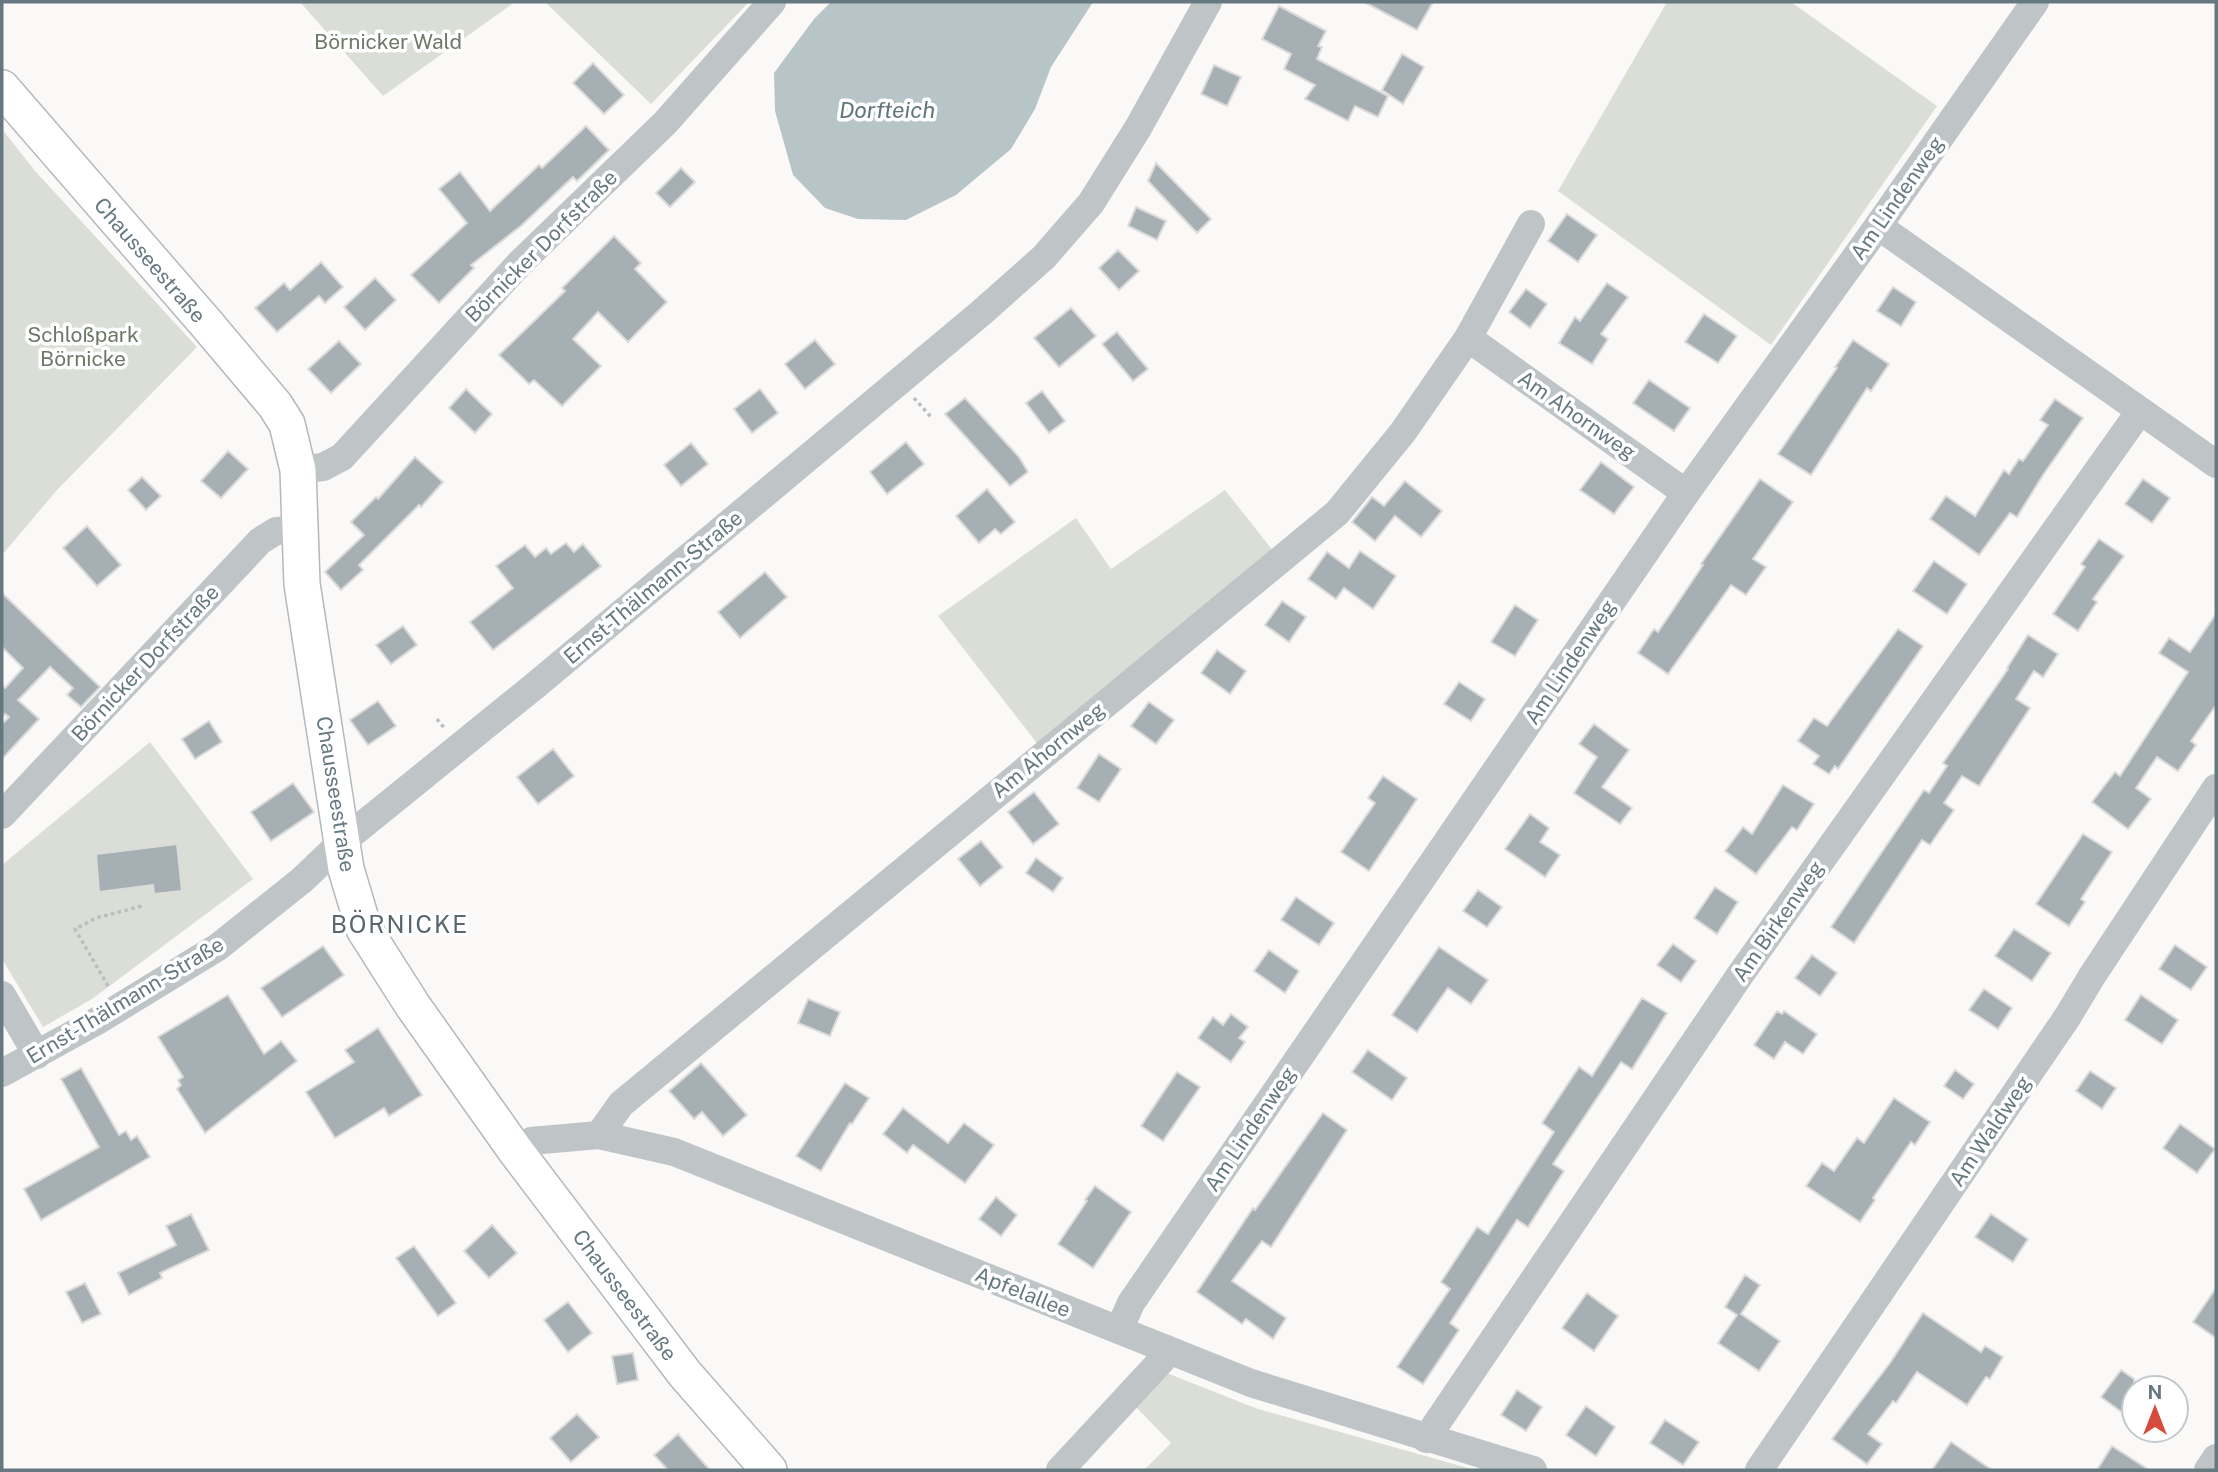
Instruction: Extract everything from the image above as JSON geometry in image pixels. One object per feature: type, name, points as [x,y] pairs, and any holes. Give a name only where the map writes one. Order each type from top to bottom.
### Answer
[{"type":"main road","name":"Chausseestraße","points":[[2,88],[275,405],[287,424],[298,470],[278,533],[302,584],[351,891],[364,929],[413,1006],[515,1150],[685,1374],[769,1470]]},
{"type":"street","name":"Börnicker Dorfstraße","points":[[298,470],[323,467],[342,457],[521,262],[665,123],[772,2]]},
{"type":"street","name":"Ernst-Thälmann-Straße","points":[[2,1073],[205,957],[302,880],[343,841],[548,676],[981,313],[1044,257],[1091,203],[1138,128],[1208,2]]},
{"type":"street","name":"Am Lindenweg","points":[[1119,1330],[1131,1303],[1686,493],[2035,2]]},
{"type":"street","name":"Am Ahornweg","points":[[599,1135],[621,1104],[1337,513],[1403,432],[1468,338],[1531,224]]},
{"type":"street","points":[[1878,226],[2216,464]]},
{"type":"street","name":"Am Ahornweg","points":[[1468,338],[1686,493]]},
{"type":"street","name":"Am Birkenweg","points":[[1426,1439],[1740,975],[2140,411]]},
{"type":"street","name":"Börnicker Dorfstraße","points":[[2,815],[278,533]]},
{"type":"street","name":"Am Waldweg","points":[[1759,1470],[2068,1016],[2216,788]]},
{"type":"street","points":[[2,995],[37,1055]]},
{"type":"street","name":"Apfelallee","points":[[515,1150],[531,1141],[599,1135],[674,1152],[1251,1382],[1426,1439],[1533,1470]]},
{"type":"street","points":[[1060,1470],[1161,1361],[1166,1349]]},
{"type":"street","points":[[2208,1470],[2216,1458]]},
{"type":"path","points":[[910,394],[932,418]]},
{"type":"path","points":[[438,719],[448,732]]},
{"type":"path","points":[[110,991],[75,929],[96,918],[142,906]]},
{"type":"green space","name":"Börnicker Wald","points":[[300,2],[515,2],[383,96]]},
{"type":"green space","points":[[545,2],[749,2],[651,104]]},
{"type":"green space","points":[[1667,2],[1791,2],[1937,106],[1771,345],[1558,191]]},
{"type":"green space","name":"Schloßpark Börnicke","points":[[2,129],[35,171],[197,347],[57,490],[2,555]]},
{"type":"green space","points":[[1225,490],[1274,552],[1040,747],[938,616],[1076,518],[1111,569]]},
{"type":"green space","points":[[150,742],[253,879],[92,999],[43,1027],[2,959],[2,865]]},
{"type":"green space","points":[[1164,1372],[1258,1409],[1475,1470],[1144,1470],[1171,1443],[1134,1405]]},
{"type":"water","name":"Dorfteich","points":[[831,2],[1093,2],[1051,67],[1035,109],[1011,149],[956,195],[906,220],[858,219],[825,208],[793,175],[775,111],[774,73],[814,19]]},
{"type":"building","points":[[1364,2],[1433,2],[1417,30]]},
{"type":"building","points":[[1279,6],[1326,31],[1318,46],[1322,47],[1317,59],[1388,96],[1378,117],[1355,106],[1348,121],[1305,99],[1315,85],[1284,69],[1291,54],[1262,39]]},
{"type":"building","points":[[1402,54],[1424,67],[1403,104],[1382,90]]},
{"type":"building","points":[[593,63],[624,95],[604,114],[573,83]]},
{"type":"building","points":[[1214,65],[1241,77],[1227,106],[1201,94]]},
{"type":"building","points":[[586,126],[609,150],[577,181],[573,177],[522,225],[471,265],[474,268],[439,303],[411,275],[467,223],[439,189],[460,172],[490,211],[539,165],[542,168]]},
{"type":"building","points":[[1156,163],[1211,219],[1197,233],[1148,181]]},
{"type":"building","points":[[681,168],[695,182],[670,207],[656,193]]},
{"type":"building","points":[[1136,207],[1166,221],[1157,240],[1128,226]]},
{"type":"building","points":[[1567,214],[1597,235],[1578,262],[1548,241]]},
{"type":"building","points":[[614,236],[641,263],[635,269],[667,302],[628,342],[598,312],[573,339],[601,366],[562,406],[534,380],[529,384],[499,355],[565,291],[562,288]]},
{"type":"building","points":[[1118,250],[1139,271],[1119,290],[1099,268]]},
{"type":"building","points":[[321,262],[343,287],[325,303],[319,296],[277,332],[255,308],[284,283],[290,290]]},
{"type":"building","points":[[375,278],[396,300],[365,330],[344,307]]},
{"type":"building","points":[[1607,283],[1628,297],[1601,334],[1608,339],[1592,364],[1559,343],[1575,317],[1580,321]]},
{"type":"building","points":[[1893,287],[1916,302],[1901,326],[1877,311]]},
{"type":"building","points":[[1526,289],[1547,304],[1530,328],[1509,312]]},
{"type":"building","points":[[1071,308],[1096,336],[1059,367],[1034,338]]},
{"type":"building","points":[[1704,314],[1737,336],[1718,363],[1685,342]]},
{"type":"building","points":[[1117,332],[1148,369],[1133,381],[1102,344]]},
{"type":"building","points":[[815,340],[835,364],[805,389],[785,364]]},
{"type":"building","points":[[1853,340],[1889,364],[1871,391],[1867,388],[1811,475],[1778,454]]},
{"type":"building","points":[[339,341],[361,364],[331,393],[308,369]]},
{"type":"building","points":[[1649,380],[1690,408],[1674,431],[1633,403]]},
{"type":"building","points":[[466,389],[492,414],[475,433],[449,408]]},
{"type":"building","points":[[760,389],[778,413],[752,433],[734,409]]},
{"type":"building","points":[[1042,391],[1065,421],[1049,433],[1026,403]]},
{"type":"building","points":[[965,398],[1019,457],[1028,472],[1010,486],[945,414]]},
{"type":"building","points":[[2055,399],[2083,418],[2017,517],[2010,513],[1979,555],[1930,519],[1946,496],[1975,516],[2004,470],[2009,474],[2019,459],[2023,461],[2048,425],[2040,420]]},
{"type":"building","points":[[906,442],[924,464],[887,494],[870,472]]},
{"type":"building","points":[[691,443],[708,464],[681,486],[664,465]]},
{"type":"building","points":[[228,451],[248,469],[221,498],[201,481]]},
{"type":"building","points":[[415,457],[443,482],[421,507],[419,505],[359,565],[363,570],[341,590],[325,572],[364,535],[351,522],[376,497],[378,499]]},
{"type":"building","points":[[1601,462],[1634,487],[1614,514],[1580,490]]},
{"type":"building","points":[[142,477],[161,496],[146,510],[128,490]]},
{"type":"building","points":[[1760,479],[1793,502],[1753,559],[1766,567],[1746,595],[1731,585],[1668,674],[1638,653],[1654,629],[1658,632]]},
{"type":"building","points":[[2143,479],[2170,498],[2152,523],[2125,504]]},
{"type":"building","points":[[1405,481],[1442,511],[1421,537],[1395,516],[1375,541],[1352,522],[1372,497],[1384,506]]},
{"type":"building","points":[[987,489],[1015,522],[1001,534],[995,529],[979,543],[956,516]]},
{"type":"building","points":[[87,526],[121,565],[97,586],[63,548]]},
{"type":"building","points":[[2099,539],[2124,556],[2093,599],[2097,602],[2078,631],[2053,614],[2085,567],[2081,564]]},
{"type":"building","points":[[566,543],[574,552],[583,544],[601,566],[493,650],[470,622],[513,588],[496,566],[525,545],[535,557],[546,548],[551,554]]},
{"type":"building","points":[[1360,551],[1396,576],[1373,609],[1344,588],[1336,599],[1308,579],[1327,552],[1349,568]]},
{"type":"building","points":[[1934,561],[1967,584],[1947,614],[1913,591]]},
{"type":"building","points":[[765,572],[787,597],[740,638],[718,612]]},
{"type":"building","points":[[2,593],[100,687],[81,707],[67,695],[73,688],[50,667],[18,700],[39,719],[2,759],[2,724],[9,717],[5,714],[2,718],[2,685],[5,688],[23,668],[2,647]]},
{"type":"building","points":[[1282,601],[1306,617],[1289,642],[1265,625]]},
{"type":"building","points":[[1515,605],[1538,620],[1515,656],[1491,642]]},
{"type":"building","points":[[2216,614],[2216,705],[2191,741],[2196,745],[2178,771],[2157,757],[2136,788],[2151,799],[2128,829],[2092,802],[2115,772],[2120,776],[2188,672],[2159,653],[2169,638],[2190,652]]},
{"type":"building","points":[[403,626],[417,645],[391,664],[376,645]]},
{"type":"building","points":[[1898,629],[1923,646],[1838,769],[1835,766],[1829,774],[1813,764],[1819,756],[1798,741],[1814,718],[1827,726]]},
{"type":"building","points":[[2028,635],[2058,654],[2043,677],[2034,671],[2016,699],[2030,708],[1979,786],[1962,776],[1944,803],[1954,810],[1930,845],[1922,840],[1854,943],[1831,927],[1924,790],[1929,793],[1947,766],[1943,763],[2008,669]]},
{"type":"building","points":[[1217,650],[1246,671],[1230,694],[1201,673]]},
{"type":"building","points":[[1459,682],[1485,699],[1471,721],[1444,704]]},
{"type":"building","points":[[378,701],[396,726],[368,745],[350,720]]},
{"type":"building","points":[[1149,702],[1174,720],[1156,744],[1131,726]]},
{"type":"building","points":[[209,721],[222,742],[195,759],[182,739]]},
{"type":"building","points":[[1594,724],[1629,750],[1602,787],[1632,808],[1620,824],[1574,793],[1597,757],[1579,744]]},
{"type":"building","points":[[553,749],[574,776],[538,804],[517,777]]},
{"type":"building","points":[[1099,754],[1121,769],[1099,802],[1077,788]]},
{"type":"building","points":[[1383,776],[1417,799],[1369,871],[1341,852],[1375,803],[1368,798]]},
{"type":"building","points":[[293,783],[314,812],[271,841],[251,812]]},
{"type":"building","points":[[1783,785],[1814,804],[1797,830],[1792,827],[1756,874],[1725,851],[1743,827],[1752,834]]},
{"type":"building","points":[[1034,792],[1059,824],[1033,844],[1008,812]]},
{"type":"building","points":[[1530,814],[1549,828],[1540,842],[1560,855],[1545,877],[1505,849]]},
{"type":"building","points":[[2083,834],[2112,852],[2081,899],[2085,902],[2069,926],[2036,904]]},
{"type":"building","points":[[981,841],[1003,867],[980,886],[958,859]]},
{"type":"building","points":[[177,844],[182,891],[154,894],[153,885],[99,892],[96,854]]},
{"type":"building","points":[[1036,858],[1063,878],[1053,892],[1026,873]]},
{"type":"building","points":[[1715,887],[1738,902],[1717,934],[1694,918]]},
{"type":"building","points":[[1478,890],[1502,907],[1487,927],[1463,911]]},
{"type":"building","points":[[1296,897],[1334,923],[1319,945],[1281,920]]},
{"type":"building","points":[[2014,929],[2051,953],[2032,981],[1995,956]]},
{"type":"building","points":[[1673,944],[1696,961],[1681,982],[1657,965]]},
{"type":"building","points":[[2175,945],[2207,967],[2191,990],[2159,969]]},
{"type":"building","points":[[323,946],[344,975],[282,1017],[261,988]]},
{"type":"building","points":[[1439,947],[1488,980],[1471,1004],[1448,988],[1417,1032],[1392,1015]]},
{"type":"building","points":[[1269,950],[1299,971],[1285,993],[1254,971]]},
{"type":"building","points":[[1812,955],[1837,973],[1820,996],[1795,978]]},
{"type":"building","points":[[1984,989],[2012,1008],[1998,1029],[1969,1010]]},
{"type":"building","points":[[228,995],[264,1054],[281,1041],[297,1061],[205,1133],[177,1089],[181,1085],[178,1080],[183,1077],[158,1037]]},
{"type":"building","points":[[2141,995],[2178,1020],[2162,1044],[2125,1020]]},
{"type":"building","points":[[1642,998],[1667,1013],[1632,1069],[1621,1062],[1553,1164],[1564,1171],[1528,1227],[1517,1220],[1450,1323],[1459,1330],[1423,1384],[1397,1367],[1450,1289],[1441,1282],[1477,1227],[1488,1234],[1554,1132],[1542,1123],[1579,1067],[1592,1076]]},
{"type":"building","points":[[808,999],[840,1012],[830,1036],[798,1023]]},
{"type":"building","points":[[1777,1011],[1782,1014],[1784,1011],[1817,1034],[1803,1054],[1785,1042],[1774,1059],[1754,1045]]},
{"type":"building","points":[[1231,1014],[1248,1027],[1239,1038],[1245,1042],[1231,1062],[1198,1038],[1213,1017],[1223,1025]]},
{"type":"building","points":[[378,1028],[422,1095],[389,1116],[384,1108],[335,1138],[306,1092],[354,1062],[345,1050]]},
{"type":"building","points":[[1368,1050],[1407,1078],[1392,1100],[1352,1072]]},
{"type":"building","points":[[701,1063],[747,1115],[723,1136],[702,1112],[694,1119],[669,1091]]},
{"type":"building","points":[[81,1068],[119,1135],[126,1131],[131,1140],[137,1136],[150,1157],[41,1220],[24,1189],[99,1147],[61,1079]]},
{"type":"building","points":[[1955,1070],[1974,1084],[1963,1099],[1944,1086]]},
{"type":"building","points":[[2090,1071],[2116,1088],[2102,1109],[2076,1091]]},
{"type":"building","points":[[1177,1072],[1200,1087],[1163,1141],[1141,1126]]},
{"type":"building","points":[[845,1083],[869,1098],[852,1124],[850,1123],[821,1171],[796,1156]]},
{"type":"building","points":[[1894,1098],[1930,1122],[1915,1145],[1911,1142],[1860,1222],[1806,1186],[1822,1163],[1834,1171],[1857,1138],[1864,1143]]},
{"type":"building","points":[[903,1108],[948,1143],[964,1123],[994,1145],[965,1183],[913,1145],[907,1153],[883,1134]]},
{"type":"building","points":[[1323,1113],[1347,1130],[1271,1247],[1262,1241],[1232,1281],[1286,1318],[1273,1339],[1246,1319],[1242,1324],[1197,1292],[1253,1208],[1255,1210]]},
{"type":"building","points":[[2180,1124],[2215,1149],[2197,1173],[2163,1148]]},
{"type":"building","points":[[1095,1186],[1131,1212],[1093,1268],[1058,1244]]},
{"type":"building","points":[[996,1197],[1017,1215],[1001,1236],[979,1219]]},
{"type":"building","points":[[191,1214],[209,1250],[160,1273],[162,1278],[129,1295],[118,1273],[176,1245],[166,1226]]},
{"type":"building","points":[[1991,1214],[2028,1239],[2013,1262],[1975,1237]]},
{"type":"building","points":[[492,1225],[517,1253],[489,1278],[464,1251]]},
{"type":"building","points":[[414,1246],[456,1303],[438,1316],[396,1258]]},
{"type":"building","points":[[1745,1275],[1760,1285],[1741,1314],[1780,1341],[1759,1371],[1718,1343],[1737,1315],[1725,1307]]},
{"type":"building","points":[[85,1283],[101,1314],[82,1323],[66,1292]]},
{"type":"building","points":[[2216,1288],[2216,1338],[2193,1322]]},
{"type":"building","points":[[1587,1293],[1618,1316],[1594,1351],[1562,1328]]},
{"type":"building","points":[[568,1302],[592,1333],[568,1352],[544,1320]]},
{"type":"building","points":[[1923,1313],[1981,1352],[1985,1346],[2003,1357],[1990,1379],[1986,1377],[1967,1405],[1917,1372],[1896,1403],[1893,1401],[1868,1434],[1882,1444],[1867,1464],[1832,1439],[1890,1363]]},
{"type":"building","points":[[633,1353],[638,1380],[617,1384],[612,1356]]},
{"type":"building","points":[[2121,1370],[2127,1374],[2120,1374],[2120,1411],[2101,1397]]},
{"type":"building","points":[[1517,1390],[1542,1407],[1526,1431],[1501,1415]]},
{"type":"building","points":[[1586,1406],[1615,1427],[1596,1456],[1566,1435]]},
{"type":"building","points":[[577,1414],[599,1437],[571,1462],[550,1438]]},
{"type":"building","points":[[1665,1420],[1699,1442],[1683,1465],[1650,1443]]},
{"type":"building","points":[[678,1434],[710,1470],[668,1470],[654,1455]]},
{"type":"building","points":[[1951,1442],[1992,1470],[1932,1470]]},
{"type":"building","points":[[2112,1446],[2149,1470],[2097,1470]]},
{"type":"district","name":"BÖRNICKE","points":[[400,924]]}]
